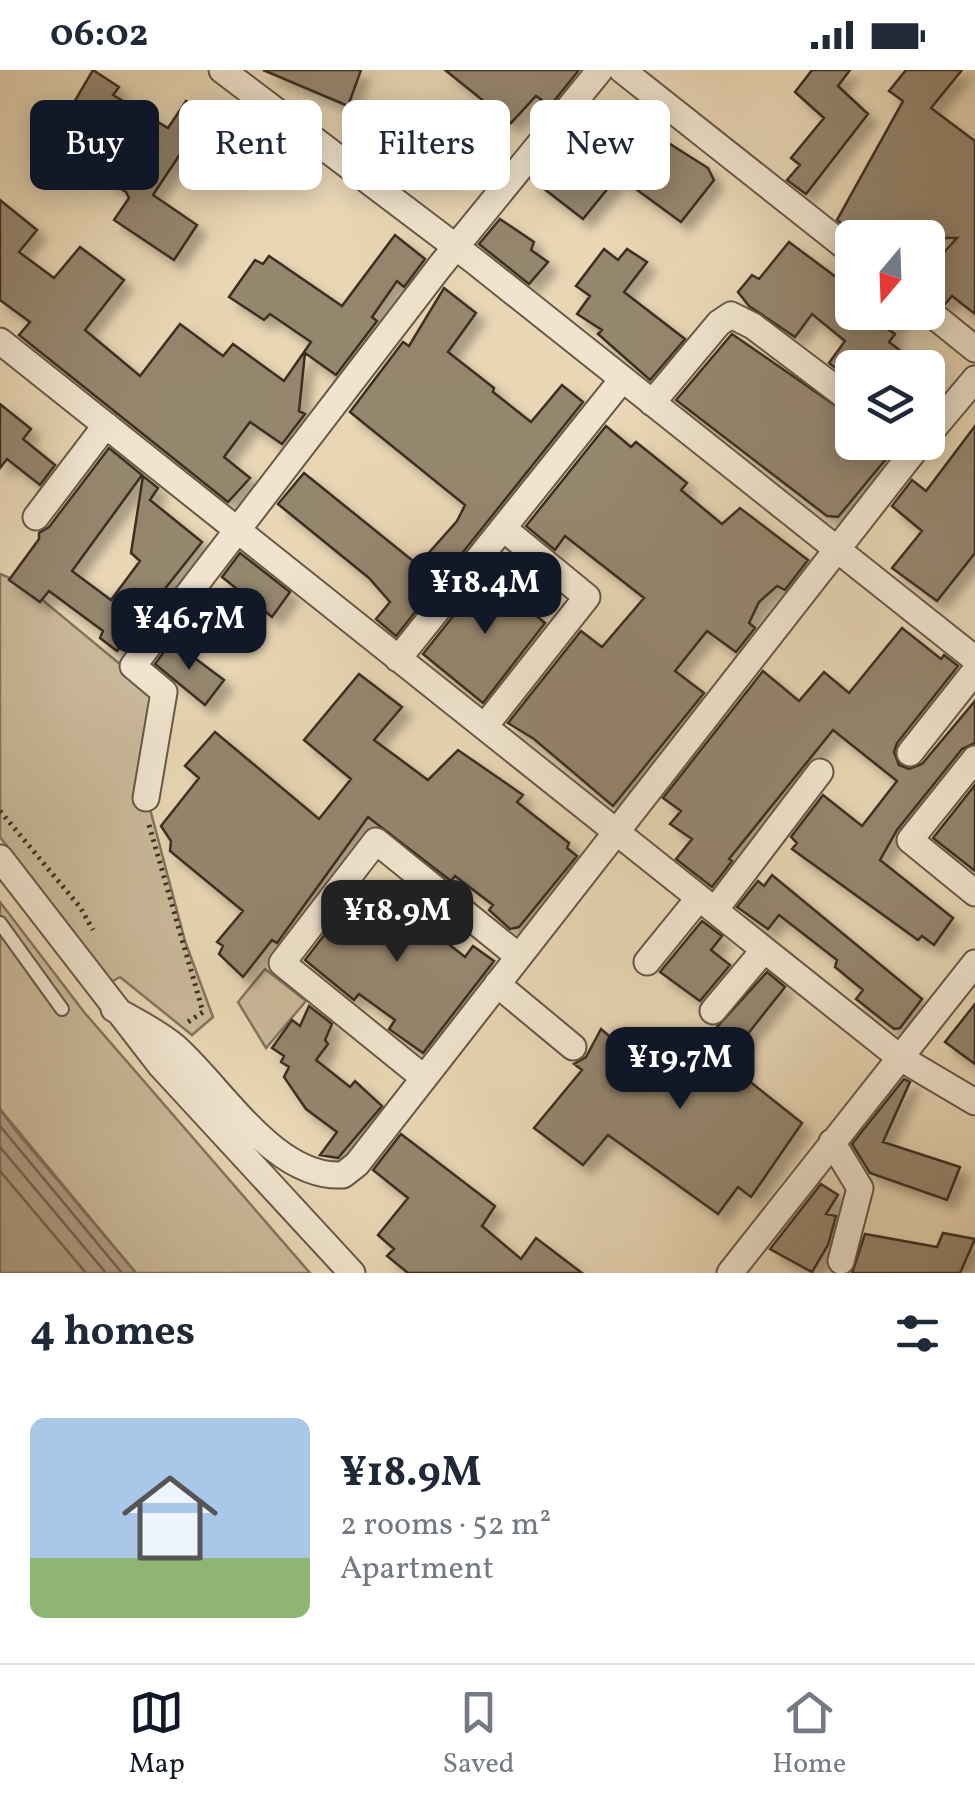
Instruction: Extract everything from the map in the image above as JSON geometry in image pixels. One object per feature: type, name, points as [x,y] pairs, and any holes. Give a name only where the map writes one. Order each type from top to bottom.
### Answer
[{"type":"street","points":[[222,70],[838,547],[975,659]]},
{"type":"street","points":[[146,798],[164,692],[132,666],[600,70]]},
{"type":"street","points":[[622,70],[835,239]]},
{"type":"street","points":[[652,403],[719,323],[731,315],[753,326],[835,388]]},
{"type":"street","points":[[945,325],[975,349]]},
{"type":"street","points":[[0,341],[899,1057],[975,1102]]},
{"type":"street","points":[[945,412],[975,378]]},
{"type":"street","points":[[398,659],[621,382]]},
{"type":"street","points":[[36,517],[106,426]]},
{"type":"street","points":[[114,1008],[172,1044],[282,1156],[315,1174],[343,1176],[357,1164],[830,565],[838,547],[904,460]]},
{"type":"street","points":[[485,726],[587,596],[504,530]]},
{"type":"street","points":[[910,753],[975,671]]},
{"type":"street","points":[[975,759],[910,840],[975,894]]},
{"type":"street","points":[[647,962],[707,904],[820,772]]},
{"type":"street","points":[[424,1078],[282,962],[376,841],[518,956]]},
{"type":"street","points":[[0,858],[174,1080],[352,1273]]},
{"type":"street","points":[[712,1011],[764,950]]},
{"type":"street","points":[[730,1273],[975,964]]},
{"type":"street","points":[[497,984],[573,1047]]},
{"type":"street","points":[[832,1142],[860,1188],[841,1262]]},
{"type":"lane","points":[[0,923],[62,1008]]},
{"type":"path","points":[[146,798],[149,824],[202,1012],[190,1024],[174,1014]]},
{"type":"path","points":[[0,811],[80,907],[96,935]]},
{"type":"shaded area","points":[[0,574],[22,583],[161,698],[149,805],[185,941],[213,1017],[192,1035],[120,977],[111,982],[0,837]]},
{"type":"shaded area","points":[[0,902],[84,1012],[310,1273],[136,1273],[0,1109]]},
{"type":"shaded area","points":[[265,969],[306,1001],[266,1048],[238,1002]]},
{"type":"water","points":[[0,1109],[16,1131],[136,1273],[0,1273]]},
{"type":"building","points":[[93,70],[119,87],[113,95],[121,100],[75,100]]},
{"type":"building","points":[[263,70],[361,70],[350,100],[342,100],[342,103]]},
{"type":"building","points":[[445,70],[579,70],[555,100],[536,96],[511,123],[510,100],[482,100]]},
{"type":"building","points":[[812,70],[850,70],[838,86],[868,114],[806,194],[787,180],[800,165],[791,158],[824,118],[795,92]]},
{"type":"building","points":[[906,70],[962,70],[931,108],[975,141],[975,314],[952,296],[945,304],[945,251],[957,238],[945,238],[945,220],[837,220],[903,101],[889,91]]},
{"type":"building","points":[[179,112],[179,156],[159,186],[159,123],[168,128]]},
{"type":"building","points":[[670,144],[708,168],[714,180],[681,222],[637,190],[670,190]]},
{"type":"building","points":[[123,190],[156,190],[153,195],[197,225],[174,260],[114,220],[129,198]]},
{"type":"building","points":[[546,190],[607,190],[583,219]]},
{"type":"building","points":[[0,200],[37,230],[19,252],[54,278],[80,247],[124,280],[85,330],[140,376],[180,324],[223,356],[233,344],[284,381],[311,342],[270,314],[264,320],[229,297],[255,260],[263,264],[269,256],[342,306],[395,235],[425,259],[404,287],[397,281],[372,317],[377,321],[336,375],[305,353],[299,411],[305,414],[282,444],[250,422],[224,457],[250,478],[228,502],[19,335],[30,322],[0,300]]},
{"type":"building","points":[[500,219],[534,242],[531,250],[548,262],[529,284],[479,244]]},
{"type":"building","points":[[789,242],[835,276],[835,330],[889,330],[895,334],[889,342],[899,350],[838,350],[845,341],[812,314],[795,337],[749,306],[738,292],[752,275],[759,279]]},
{"type":"building","points":[[604,249],[618,260],[627,249],[647,262],[624,292],[685,339],[650,380],[598,334],[602,330],[577,314],[590,296],[576,286]]},
{"type":"building","points":[[444,288],[476,313],[448,352],[494,388],[493,392],[531,422],[562,385],[583,402],[396,636],[376,619],[390,602],[369,578],[278,504],[304,473],[418,565],[457,521],[465,505],[350,412],[403,342],[409,346]]},
{"type":"building","points":[[732,334],[835,405],[835,460],[885,460],[838,517],[827,516],[676,400]]},
{"type":"building","points":[[0,404],[31,429],[23,439],[55,465],[40,485],[7,459],[0,468]]},
{"type":"building","points":[[606,426],[631,447],[636,442],[687,483],[681,490],[722,524],[740,508],[808,560],[785,590],[777,586],[759,602],[749,623],[755,628],[736,652],[707,631],[675,671],[704,693],[613,806],[534,739],[508,723],[581,631],[602,647],[644,598],[565,536],[555,550],[526,526]]},
{"type":"building","points":[[975,426],[975,553],[937,601],[892,568],[922,531],[892,506],[912,480],[926,491]]},
{"type":"building","points":[[109,448],[142,475],[72,571],[111,600],[140,561],[131,553],[143,476],[158,488],[150,500],[202,542],[160,595],[164,598],[128,645],[124,642],[117,651],[100,638],[103,631],[49,591],[40,602],[9,580],[39,539],[39,533],[49,527]]},
{"type":"building","points":[[240,553],[290,592],[272,617],[222,577]]},
{"type":"building","points":[[489,571],[518,592],[514,597],[545,623],[483,703],[423,654]]},
{"type":"building","points":[[902,628],[941,659],[944,655],[958,666],[897,743],[894,752],[899,765],[909,769],[922,764],[975,701],[975,743],[962,749],[897,830],[880,860],[953,918],[934,945],[922,936],[918,940],[792,849],[797,843],[791,837],[823,795],[862,826],[897,781],[833,730],[729,859],[732,861],[712,887],[676,859],[692,839],[670,824],[681,811],[663,798],[763,671],[799,701],[824,672],[849,693]]},
{"type":"building","points":[[172,641],[224,680],[205,705],[155,664]]},
{"type":"building","points":[[359,674],[402,707],[374,740],[428,780],[458,750],[523,795],[517,802],[569,843],[567,848],[577,856],[519,927],[510,929],[489,910],[493,905],[455,876],[451,881],[368,817],[277,943],[272,940],[243,977],[219,954],[223,946],[217,942],[243,911],[170,851],[171,841],[161,826],[199,778],[185,766],[215,732],[319,819],[351,779],[304,740]]},
{"type":"building","points":[[975,785],[975,871],[933,838]]},
{"type":"building","points":[[772,875],[922,999],[900,1028],[894,1029],[856,999],[863,990],[835,967],[837,960],[779,915],[768,929],[737,907],[758,881],[764,886]]},
{"type":"building","points":[[365,882],[376,886],[465,957],[473,946],[494,961],[423,1053],[389,1029],[395,1020],[359,994],[354,1000],[305,960]]},
{"type":"building","points":[[702,921],[722,936],[711,950],[730,965],[700,1001],[660,972]]},
{"type":"building","points":[[767,972],[785,987],[735,1050],[742,1056],[734,1069],[802,1123],[751,1197],[738,1187],[718,1214],[608,1135],[583,1165],[534,1128],[582,1070],[574,1064],[586,1057],[601,1029],[676,1093],[714,1046],[706,1039]]},
{"type":"building","points":[[975,1004],[975,1064],[945,1042]]},
{"type":"building","points":[[309,1006],[332,1024],[325,1040],[328,1044],[316,1060],[350,1087],[355,1081],[382,1106],[338,1158],[320,1155],[337,1132],[306,1109],[284,1077],[289,1067],[281,1062],[284,1056],[272,1048],[292,1020],[300,1026]]},
{"type":"building","points":[[904,1079],[910,1082],[883,1142],[960,1167],[947,1200],[870,1173],[852,1144]]},
{"type":"building","points":[[401,1134],[495,1206],[482,1226],[521,1259],[536,1238],[582,1273],[408,1273],[387,1256],[394,1249],[378,1235],[408,1198],[373,1170]]},
{"type":"building","points":[[821,1184],[838,1195],[826,1214],[836,1216],[828,1245],[812,1272],[770,1249]]},
{"type":"building","points":[[943,1233],[975,1239],[960,1273],[852,1273],[865,1234],[937,1247]]}]
